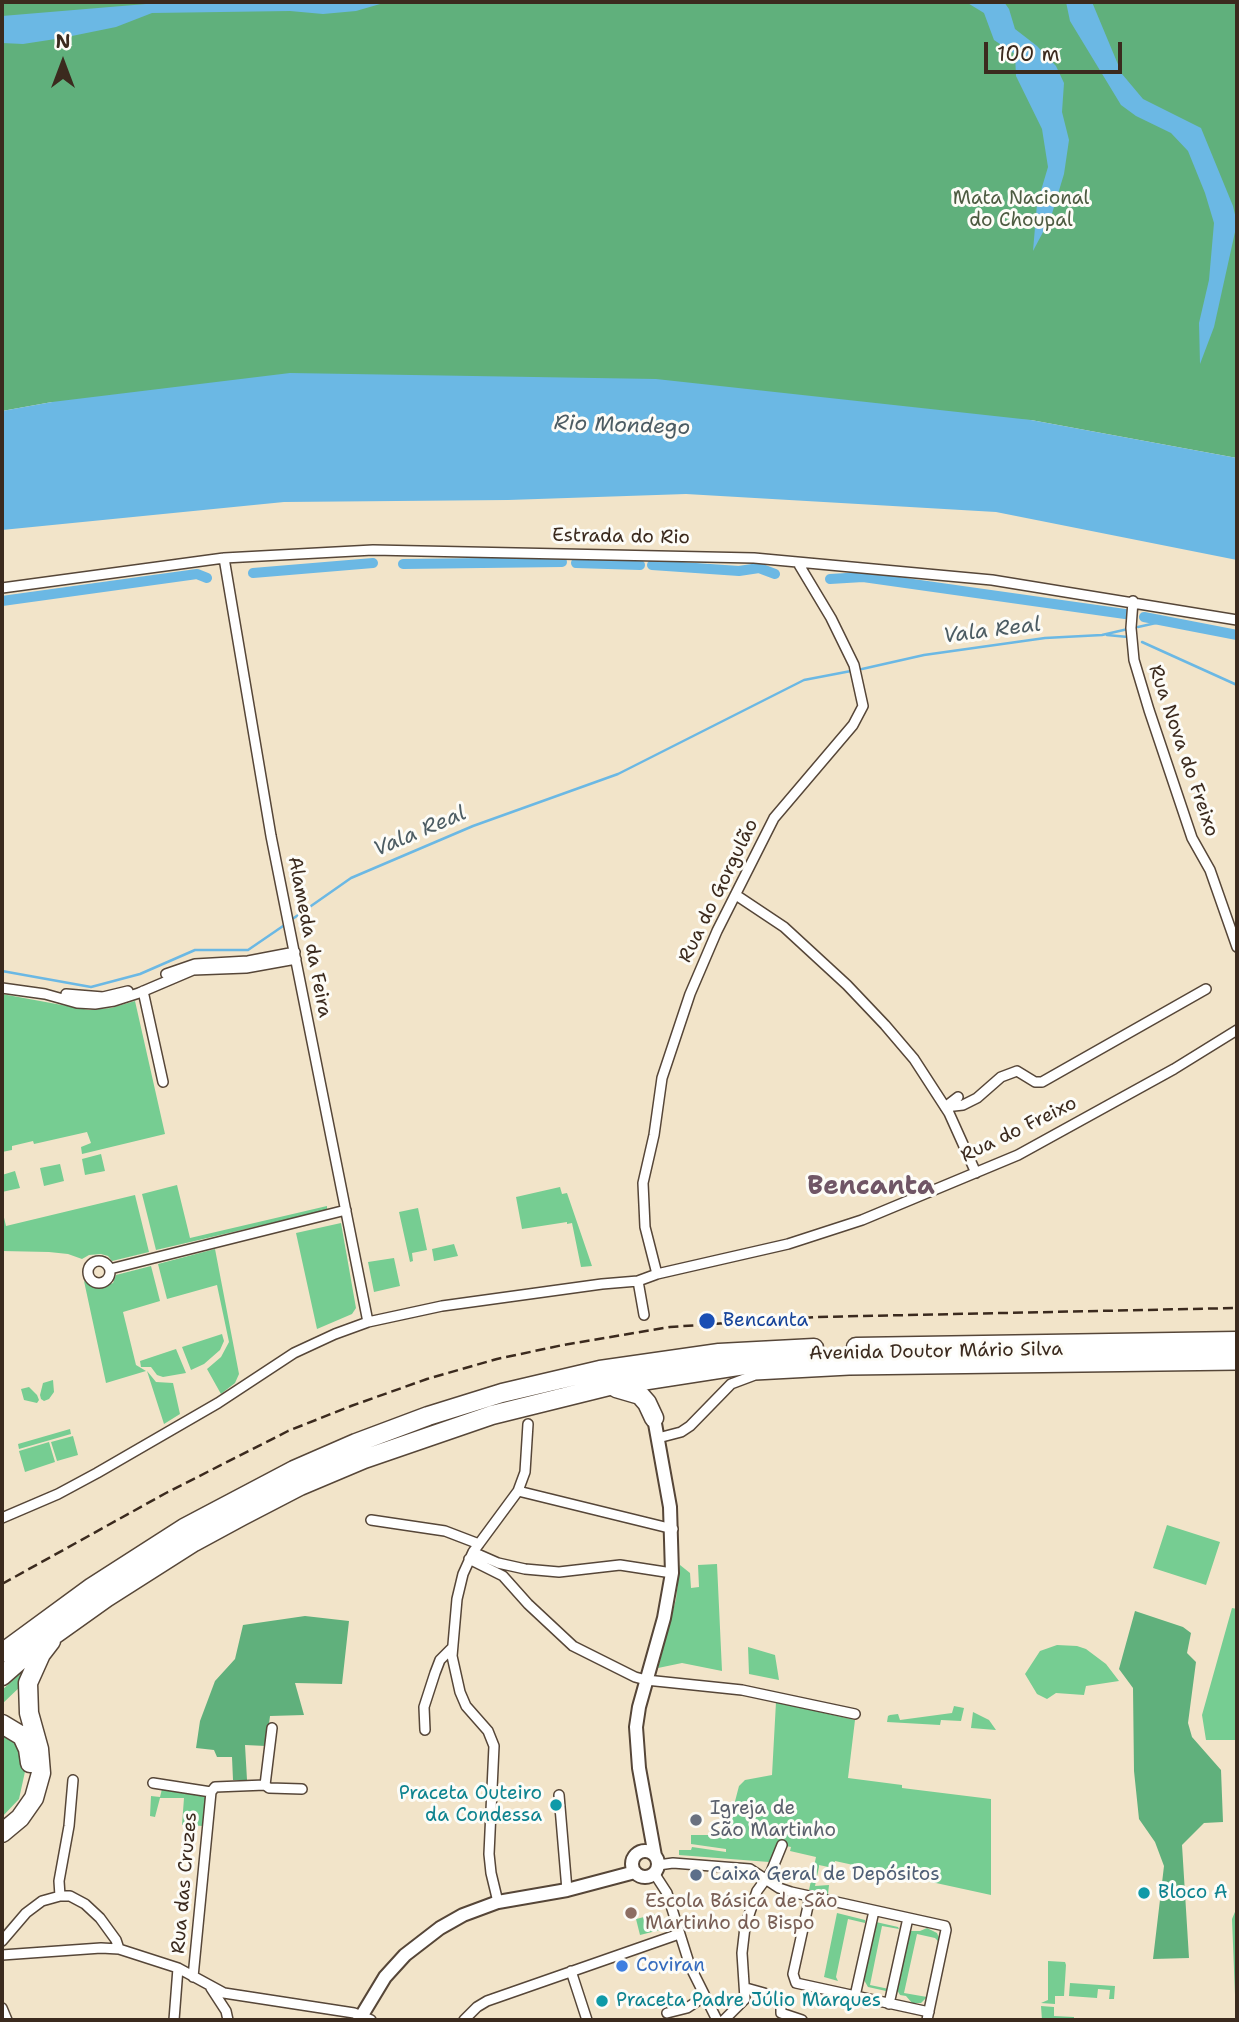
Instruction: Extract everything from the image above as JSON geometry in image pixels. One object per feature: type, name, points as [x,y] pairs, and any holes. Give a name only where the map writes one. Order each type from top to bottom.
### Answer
[{"type":"highway","points":[[2,1653],[9,1645],[92,1587],[174,1535],[293,1470],[428,1416],[552,1380],[684,1357],[795,1348],[1237,1341]]},
{"type":"highway","points":[[2,1676],[60,1630],[194,1542],[300,1486],[364,1459],[492,1415],[609,1386],[796,1360],[1237,1354]]},
{"type":"highway","points":[[654,1418],[656,1390],[660,1384],[681,1374]]},
{"type":"highway","points":[[609,1386],[640,1395],[654,1418]]},
{"type":"highway","points":[[2,1833],[19,1818],[34,1798],[41,1773],[39,1749],[29,1713],[28,1683],[41,1654],[60,1630]]},
{"type":"highway","points":[[2,1724],[22,1736],[28,1749],[31,1773],[26,1792],[12,1813],[2,1821]]},
{"type":"street","name":"Estrada do Rio","points":[[2,588],[224,558],[373,550],[754,558],[992,580],[1237,620]]},
{"type":"street","name":"Alameda da Feira","points":[[224,558],[246,698],[368,1322]]},
{"type":"street","name":"Rua do Gorgulão","points":[[657,1274],[645,1227],[642,1196],[662,1078],[690,994],[717,931],[774,818],[853,725],[863,706],[854,664],[831,618],[798,563]]},
{"type":"street","name":"Rua Nova do Freixo","points":[[1133,601],[1131,628],[1134,660],[1149,710],[1192,838],[1210,870],[1237,947]]},
{"type":"street","points":[[736,895],[784,927],[847,985],[914,1059],[945,1107],[976,1173]]},
{"type":"street","points":[[2,982],[73,996],[103,997],[123,993],[195,964],[295,956]]},
{"type":"street","points":[[2,988],[46,994],[76,1003],[114,1002],[194,970],[246,968],[295,956]]},
{"type":"street","points":[[945,1107],[970,1102],[1001,1077],[1017,1071],[1035,1082],[1042,1082],[1206,989]]},
{"type":"street","points":[[143,991],[163,1082]]},
{"type":"street","name":"Rua do Freixo","points":[[2,1518],[97,1474],[218,1402],[293,1353],[335,1334],[368,1322],[442,1306],[638,1281],[657,1274],[788,1244],[862,1220],[1030,1148],[1174,1069],[1237,1030]]},
{"type":"street","points":[[945,1107],[958,1097]]},
{"type":"street","points":[[110,1269],[346,1210]]},
{"type":"street","points":[[638,1281],[644,1315]]},
{"type":"street","name":"Avenida Doutor Mário Silva","points":[[658,1438],[681,1432],[731,1384],[755,1375],[849,1370],[1237,1365]]},
{"type":"street","points":[[654,1418],[673,1529],[672,1573],[664,1618],[637,1717],[636,1747],[656,1865]]},
{"type":"street","points":[[498,1902],[489,1854],[494,1746],[488,1731],[466,1706],[452,1656],[457,1599],[473,1552],[518,1491],[525,1472],[528,1424]]},
{"type":"street","points":[[518,1491],[673,1529]]},
{"type":"street","points":[[372,1520],[445,1531],[503,1576],[528,1604],[573,1646],[635,1677],[742,1690],[855,1714]]},
{"type":"street","points":[[473,1552],[498,1563],[525,1569],[559,1572],[620,1565],[672,1573]]},
{"type":"street","points":[[425,1730],[424,1707],[435,1673],[440,1660],[453,1648]]},
{"type":"street","points":[[265,1785],[272,1728]]},
{"type":"street","points":[[60,1896],[59,1881],[69,1826],[73,1780]]},
{"type":"street","name":"Rua das Cruzes","points":[[153,1783],[211,1792]]},
{"type":"street","name":"Rua das Cruzes","points":[[193,1977],[211,1792],[215,1787],[265,1785],[270,1788],[302,1789]]},
{"type":"street","points":[[559,1795],[567,1890]]},
{"type":"street","points":[[635,1863],[648,1818]]},
{"type":"street","points":[[724,2020],[745,1999],[745,1927],[757,1891],[771,1872],[782,1845]]},
{"type":"street","points":[[2,1955],[119,1949],[178,1968],[210,1987],[240,1997],[364,2019],[389,1972],[419,1943],[463,1915],[498,1902],[603,1881],[635,1863],[649,1851],[667,1893],[690,1966],[718,2020]]},
{"type":"street","points":[[635,1863],[646,1876],[656,1865],[673,1863],[750,1869],[779,1888],[945,1926],[928,2016],[889,2004],[796,1983],[793,1975],[810,1897]]},
{"type":"street","points":[[2,1941],[33,1907],[42,1901],[60,1896],[78,1900],[93,1911],[117,1940],[119,1949]]},
{"type":"street","points":[[855,1996],[874,1911]]},
{"type":"street","points":[[889,2004],[908,1919]]},
{"type":"street","points":[[464,2020],[487,2001],[679,1934]]},
{"type":"street","points":[[174,2020],[178,1968]]},
{"type":"street","points":[[571,1971],[587,2020]]},
{"type":"street","points":[[210,1987],[226,2011],[228,2020]]},
{"type":"street","points":[[746,1988],[764,1993],[781,2004],[781,2013],[802,2020]]},
{"type":"street","points":[[667,2013],[687,2008],[705,1996]]},
{"type":"street","points":[[2,2008],[7,2020]]},
{"type":"green space","name":"Mata Nacional do Choupal","points":[[2,2],[1237,2],[1237,458],[1031,420],[52,402],[2,411]]},
{"type":"green space","points":[[2,994],[89,1010],[111,1008],[135,1001],[165,1134],[82,1154],[81,1147],[91,1143],[87,1132],[34,1144],[33,1141],[12,1146],[12,1150],[2,1152]]},
{"type":"green space","points":[[101,1154],[105,1171],[85,1175],[82,1159]]},
{"type":"green space","points":[[60,1164],[64,1181],[44,1186],[40,1168]]},
{"type":"green space","points":[[15,1171],[20,1188],[2,1192],[2,1175]]},
{"type":"green space","points":[[177,1185],[190,1238],[327,1206],[327,1210],[156,1250],[142,1194]]},
{"type":"green space","points":[[560,1187],[562,1194],[567,1193],[592,1266],[581,1267],[572,1223],[522,1229],[516,1197]]},
{"type":"green space","points":[[135,1195],[149,1252],[112,1261],[101,1254],[82,1259],[49,1252],[2,1251],[2,1209],[6,1226]]},
{"type":"green space","points":[[418,1208],[427,1250],[412,1253],[413,1261],[410,1262],[399,1212]]},
{"type":"green space","points":[[341,1223],[356,1308],[352,1314],[317,1329],[296,1233]]},
{"type":"green space","points":[[454,1244],[458,1256],[434,1261],[432,1249]]},
{"type":"green space","points":[[215,1249],[239,1374],[235,1383],[221,1394],[207,1369],[221,1357],[229,1342],[217,1285],[167,1299],[158,1264]]},
{"type":"green space","points":[[394,1258],[400,1286],[374,1292],[368,1262]]},
{"type":"green space","points":[[151,1266],[160,1301],[123,1312],[136,1365],[146,1371],[106,1383],[84,1281],[95,1287],[103,1287],[113,1283],[116,1275]]},
{"type":"green space","points":[[222,1334],[224,1341],[220,1350],[204,1364],[191,1370],[182,1347]]},
{"type":"green space","points":[[176,1349],[186,1373],[163,1377],[157,1375],[151,1367],[141,1367],[140,1361]]},
{"type":"green space","points":[[147,1371],[156,1382],[173,1383],[180,1414],[164,1424]]},
{"type":"green space","points":[[53,1380],[54,1392],[44,1401],[40,1395],[43,1383]]},
{"type":"green space","points":[[29,1387],[37,1395],[37,1403],[24,1400],[21,1389]]},
{"type":"green space","points":[[70,1429],[71,1434],[19,1449],[18,1444]]},
{"type":"green space","points":[[73,1436],[78,1455],[57,1461],[51,1442]]},
{"type":"green space","points":[[49,1442],[55,1462],[25,1472],[19,1451]]},
{"type":"green space","points":[[1167,1525],[1220,1542],[1206,1585],[1153,1568]]},
{"type":"green space","points":[[717,1564],[722,1671],[682,1663],[658,1668],[676,1599],[680,1565],[690,1573],[691,1588],[699,1587],[698,1565]]},
{"type":"green space","points":[[1232,1608],[1237,1609],[1237,1740],[1206,1740],[1202,1715]]},
{"type":"green space","points":[[1135,1611],[1183,1627],[1191,1633],[1187,1653],[1196,1662],[1188,1723],[1192,1737],[1221,1770],[1223,1822],[1204,1823],[1182,1845],[1189,1958],[1153,1959],[1164,1866],[1155,1842],[1139,1819],[1134,1771],[1133,1688],[1119,1669]]},
{"type":"green space","points":[[305,1616],[349,1621],[342,1684],[295,1683],[304,1715],[270,1716],[266,1746],[245,1745],[247,1780],[233,1780],[232,1757],[217,1757],[214,1750],[196,1748],[200,1721],[215,1681],[235,1659],[243,1625]]},
{"type":"green space","points":[[1057,1645],[1086,1649],[1106,1664],[1119,1681],[1086,1686],[1084,1695],[1056,1693],[1047,1699],[1037,1694],[1025,1674],[1040,1651]]},
{"type":"green space","points":[[748,1647],[775,1655],[779,1680],[749,1674]]},
{"type":"green space","points":[[31,1664],[23,1684],[2,1704],[2,1690]]},
{"type":"green space","points":[[776,1702],[855,1720],[848,1778],[991,1799],[991,1895],[835,1861],[833,1868],[819,1865],[815,1886],[829,1885],[828,1894],[809,1890],[816,1857],[790,1851],[791,1847],[777,1844],[769,1862],[679,1855],[679,1850],[691,1850],[692,1847],[726,1852],[726,1849],[691,1844],[691,1835],[712,1835],[712,1830],[725,1830],[729,1809],[733,1809],[739,1786],[745,1780],[772,1775]]},
{"type":"green space","points":[[954,1706],[964,1708],[961,1721],[941,1720],[940,1725],[887,1722],[890,1715],[898,1714],[900,1720],[952,1713]]},
{"type":"green space","points":[[973,1712],[989,1720],[996,1730],[971,1728]]},
{"type":"green space","points":[[2,1730],[18,1739],[26,1767],[19,1799],[2,1817]]},
{"type":"green space","points":[[162,1789],[206,1797],[204,1826],[182,1825],[184,1798],[160,1798],[155,1817],[150,1816],[151,1796],[160,1797]]},
{"type":"green space","points":[[1237,1907],[1237,2020],[1236,2020],[1232,1919]]},
{"type":"green space","points":[[660,1913],[664,1929],[640,1935],[636,1919]]},
{"type":"green space","points":[[837,1913],[865,1920],[865,1923],[848,1919],[836,1977],[838,1981],[824,1977]]},
{"type":"green space","points":[[876,1922],[899,1929],[882,1926],[870,1985],[889,1989],[886,1991],[868,1987],[864,1980]]},
{"type":"green space","points":[[927,1928],[937,1933],[939,1938],[938,1941],[917,1934],[904,1993],[927,1997],[921,2003],[912,2003],[897,1990],[910,1931]]},
{"type":"green space","points":[[1048,1961],[1065,1962],[1066,1965],[1064,1996],[1055,1996],[1055,2004],[1041,2003],[1048,2000]]},
{"type":"green space","points":[[1070,1983],[1115,1986],[1114,1999],[1109,1999],[1110,1990],[1098,1989],[1097,1998],[1069,1996]]},
{"type":"green space","points":[[1041,2006],[1054,2007],[1054,2016],[1074,2017],[1074,2020],[1042,2020]]},
{"type":"water","points":[[170,2],[387,2],[356,11],[323,14],[290,11],[152,13],[116,27],[62,38],[23,44],[2,43],[2,16]]},
{"type":"water","points":[[966,2],[1004,2],[1015,29],[1037,46],[1056,66],[1064,83],[1062,112],[1069,140],[1064,174],[1051,217],[1033,251],[1037,204],[1048,167],[1042,129],[1016,76],[1015,54],[994,40],[984,13]]},
{"type":"water","points":[[1066,2],[1092,2],[1122,74],[1143,99],[1201,128],[1233,206],[1237,223],[1214,327],[1200,364],[1199,323],[1209,280],[1214,223],[1205,193],[1188,151],[1171,133],[1136,116],[1121,105],[1070,21]]},
{"type":"water","name":"Rio Mondego","points":[[290,373],[656,379],[1031,420],[1237,458],[1237,560],[996,512],[686,494],[508,500],[284,502],[2,530],[2,411],[52,402]]},
{"type":"waterway","points":[[403,564],[562,562]]},
{"type":"waterway","points":[[253,573],[373,563]]},
{"type":"waterway","points":[[576,563],[640,565]]},
{"type":"waterway","points":[[652,565],[739,571],[759,568],[775,574]]},
{"type":"waterway","points":[[2,601],[197,574],[207,578]]},
{"type":"waterway","points":[[830,579],[863,577],[1125,614]]},
{"type":"waterway","points":[[1144,617],[1237,635]]},
{"type":"waterway","name":"Vala Real","points":[[1138,627],[1165,621]]},
{"type":"waterway","name":"Vala Real","points":[[862,669],[924,655],[1045,638],[1102,635],[1128,629]]},
{"type":"waterway","points":[[1107,635],[1128,637]]},
{"type":"waterway","points":[[1142,642],[1237,685]]},
{"type":"waterway","name":"Vala Real","points":[[291,920],[351,878],[473,826],[618,774],[804,680],[851,671]]},
{"type":"waterway","name":"Vala Real","points":[[2,971],[91,987],[140,974],[195,950],[248,950],[286,924]]},
{"type":"railway","points":[[2,1584],[166,1493],[288,1431],[427,1379],[497,1359],[670,1327],[816,1317],[1237,1308]]},
{"type":"place","name":"Bencanta","points":[[707,1321]]},
{"type":"place","name":"Praceta Outeiro da Condessa","points":[[556,1805]]},
{"type":"place","name":"Igreja de São Martinho","points":[[696,1820]]},
{"type":"place","name":"Caixa Geral de Depósitos","points":[[696,1875]]},
{"type":"place","name":"Bloco A","points":[[1144,1893]]},
{"type":"place","name":"Escola Básica de São Martinho do Bispo","points":[[631,1913]]},
{"type":"place","name":"Coviran","points":[[622,1966]]},
{"type":"place","name":"Praceta Padre Júlio Marques","points":[[602,2001]]},
{"type":"district","name":"Bencanta","points":[[871,1187]]}]
